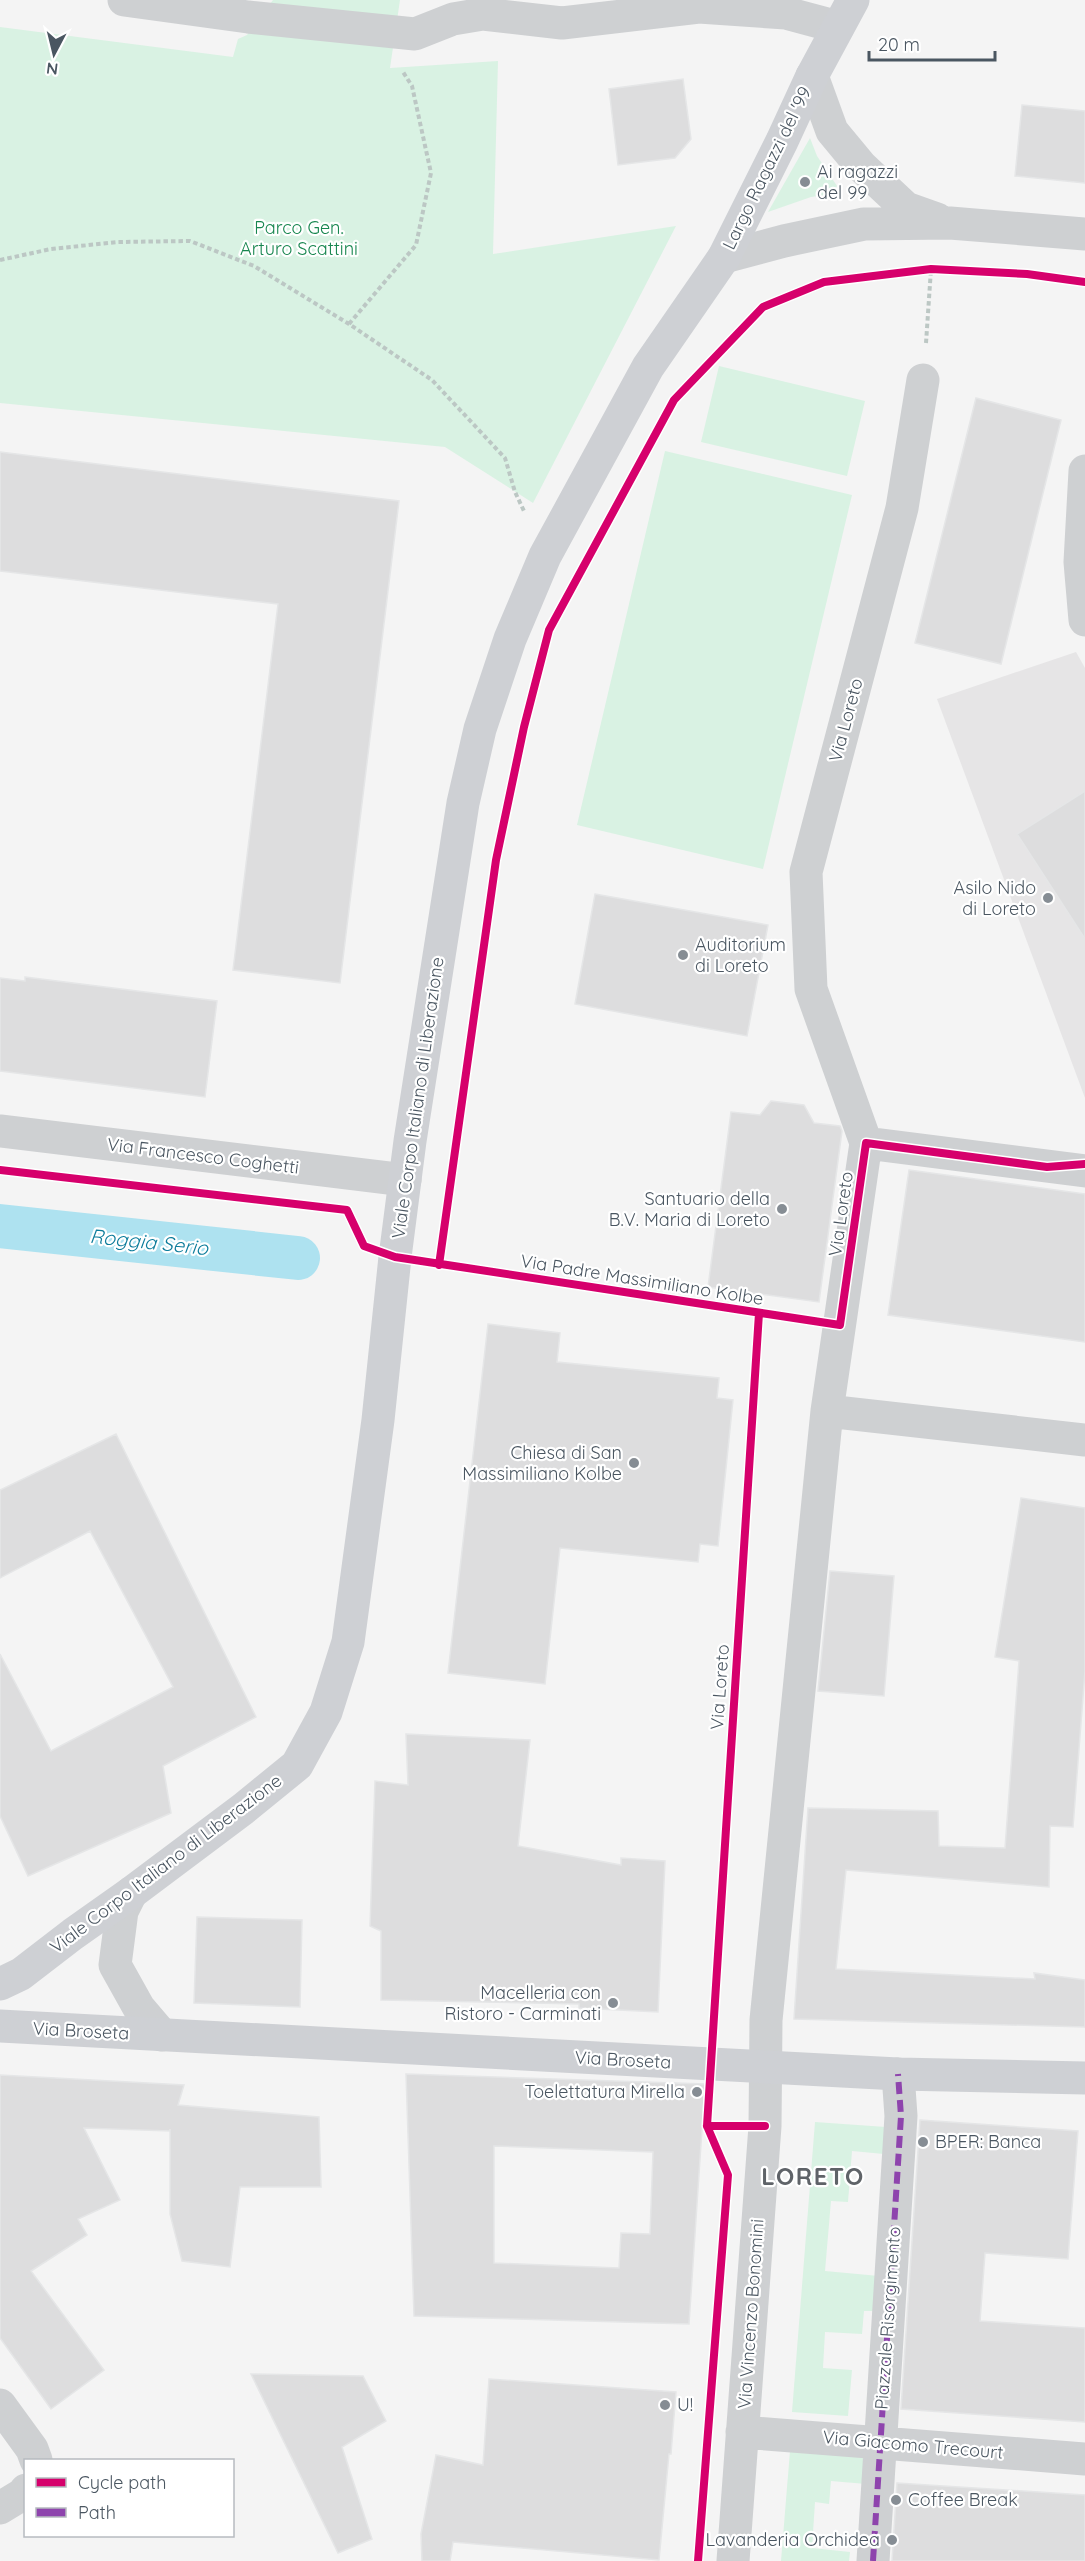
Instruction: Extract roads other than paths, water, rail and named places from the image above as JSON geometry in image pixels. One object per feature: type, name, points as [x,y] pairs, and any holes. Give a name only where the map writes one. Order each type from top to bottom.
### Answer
[{"type":"street","points":[[124,0],[248,17],[415,34],[453,19],[483,15],[562,23],[655,5],[845,14],[812,76]]},
{"type":"street","points":[[454,0],[483,15]]},
{"type":"street","name":"Largo Ragazzi del '99","points":[[812,76],[832,131],[861,166],[906,208],[950,223]]},
{"type":"street","name":"Largo Ragazzi del '99","points":[[724,257],[812,76]]},
{"type":"street","points":[[724,257],[784,241],[864,224],[950,223],[1085,234]]},
{"type":"street","name":"Viale Corpo Italiano di Liberazione","points":[[0,1984],[21,1974],[131,1893],[243,1809],[297,1765],[326,1712],[348,1642],[378,1420],[405,1180],[463,803],[480,729],[510,639],[545,556],[648,367],[724,257]]},
{"type":"street","name":"Via Loreto","points":[[765,2067],[766,2020],[827,1411],[866,1143],[811,989],[806,872],[902,508],[923,380]]},
{"type":"street","points":[[1085,471],[1080,562],[1085,620]]},
{"type":"street","name":"Via Francesco Coghetti","points":[[0,1131],[405,1180]]},
{"type":"street","points":[[866,1143],[1085,1171]]},
{"type":"street","points":[[827,1411],[1085,1440]]},
{"type":"street","name":"Via Broseta","points":[[131,1893],[122,1911],[115,1965],[139,2008],[162,2036]]},
{"type":"street","name":"Via Broseta","points":[[0,2026],[898,2074],[1085,2078]]},
{"type":"street","name":"Via Vincenzo Bonomini","points":[[733,2561],[765,2126],[765,2067]]},
{"type":"street","name":"Piazzale Risorgimento","points":[[873,2561],[901,2116],[898,2074]]},
{"type":"street","points":[[0,2405],[32,2449],[36,2459]]},
{"type":"street","name":"Via Giacomo Trecourt","points":[[742,2432],[1085,2459]]},
{"type":"street","points":[[0,2508],[24,2493]]},
{"type":"waterway","name":"Roggia Serio","points":[[0,1226],[298,1258]]},
{"type":"place","name":"Ai ragazzi del 99","points":[[805,182]]},
{"type":"place","name":"Asilo Nido di Loreto","points":[[1048,898]]},
{"type":"place","name":"Auditorium di Loreto","points":[[683,955]]},
{"type":"place","name":"Santuario della B.V. Maria di Loreto","points":[[782,1209]]},
{"type":"place","name":"Chiesa di San Massimiliano Kolbe","points":[[634,1463]]},
{"type":"place","name":"Macelleria con Ristoro - Carminati","points":[[613,2003]]},
{"type":"place","name":"Toelettatura Mirella","points":[[697,2092]]},
{"type":"place","name":"BPER: Banca","points":[[923,2142]]},
{"type":"place","name":"U!","points":[[665,2405]]},
{"type":"place","name":"Coffee Break","points":[[896,2500]]},
{"type":"place","name":"Lavanderia Orchidea","points":[[892,2540]]},
{"type":"district","name":"LORETO","points":[[813,2177]]},
{"type":"park label","name":"Parco Gen. Arturo Scattini","points":[[299,238]]}]
